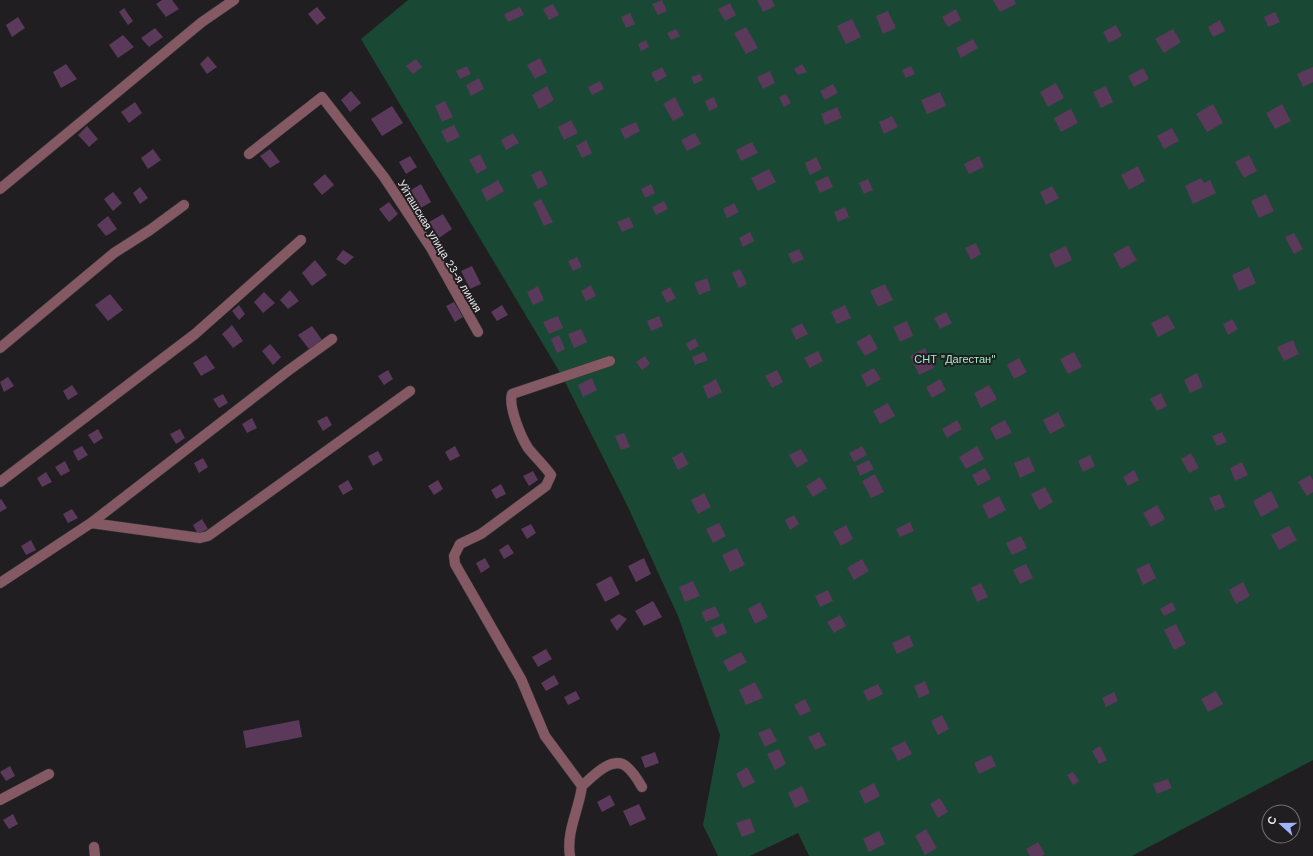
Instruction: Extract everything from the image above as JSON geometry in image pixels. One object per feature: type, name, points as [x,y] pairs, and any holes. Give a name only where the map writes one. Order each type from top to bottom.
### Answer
[{"type":"street","points":[[0,189],[202,22],[234,0]]},
{"type":"street","name":"Уйташская улица 23-я линия","points":[[249,154],[322,97],[384,177],[431,248],[478,332]]},
{"type":"street","points":[[0,348],[114,253],[150,230],[184,205]]},
{"type":"street","points":[[0,482],[195,334],[301,240]]},
{"type":"street","points":[[0,583],[91,523],[277,379],[332,339]]},
{"type":"street","points":[[570,856],[568,845],[570,831],[581,798],[582,786],[545,736],[521,679],[455,564],[454,556],[460,544],[481,534],[546,486],[550,480],[551,475],[528,447],[511,409],[510,400],[512,394],[610,361]]},
{"type":"street","points":[[91,523],[200,538],[208,536],[410,391]]},
{"type":"street","points":[[582,786],[600,770],[611,764],[620,763],[627,766],[642,787]]},
{"type":"street","points":[[0,800],[49,774]]},
{"type":"green space","name":"СНТ \"Дагестан\"","points":[[408,0],[1313,0],[1313,760],[1132,856],[809,856],[798,833],[750,856],[718,856],[703,825],[720,735],[678,616],[627,505],[562,376],[361,39]]},
{"type":"building","points":[[162,0],[172,0],[179,9],[166,17],[156,4]]},
{"type":"building","points":[[662,0],[667,11],[658,15],[652,4]]},
{"type":"building","points":[[757,0],[772,0],[775,6],[763,12]]},
{"type":"building","points":[[993,0],[1014,0],[1016,4],[1000,12]]},
{"type":"building","points":[[730,3],[736,15],[725,21],[718,9]]},
{"type":"building","points":[[553,4],[559,15],[549,20],[543,9]]},
{"type":"building","points":[[317,7],[326,18],[317,25],[308,14]]},
{"type":"building","points":[[520,7],[524,15],[508,22],[504,14]]},
{"type":"building","points":[[124,8],[133,21],[128,25],[119,12]]},
{"type":"building","points":[[956,9],[961,20],[948,27],[942,17]]},
{"type":"building","points":[[888,11],[896,28],[883,34],[876,16]]},
{"type":"building","points":[[1275,12],[1280,22],[1268,27],[1264,17]]},
{"type":"building","points":[[630,13],[635,24],[626,28],[621,17]]},
{"type":"building","points":[[18,17],[25,28],[12,37],[6,25]]},
{"type":"building","points":[[852,19],[861,37],[846,44],[837,26]]},
{"type":"building","points":[[1220,20],[1225,31],[1213,37],[1208,27]]},
{"type":"building","points":[[1116,25],[1122,36],[1109,43],[1103,32]]},
{"type":"building","points":[[746,27],[758,48],[746,54],[734,33]]},
{"type":"building","points":[[155,28],[163,37],[149,47],[141,38]]},
{"type":"building","points":[[676,29],[680,36],[671,40],[667,33]]},
{"type":"building","points":[[1173,29],[1181,42],[1164,53],[1155,39]]},
{"type":"building","points":[[123,35],[134,47],[118,58],[109,45]]},
{"type":"building","points":[[973,39],[978,48],[961,58],[956,48]]},
{"type":"building","points":[[646,40],[649,47],[641,51],[638,44]]},
{"type":"building","points":[[208,56],[217,67],[207,74],[200,64]]},
{"type":"building","points":[[540,58],[547,72],[535,79],[527,65]]},
{"type":"building","points":[[416,59],[422,67],[413,74],[406,66]]},
{"type":"building","points":[[66,64],[77,79],[61,88],[53,72]]},
{"type":"building","points":[[802,64],[807,72],[798,75],[794,69]]},
{"type":"building","points":[[467,66],[471,74],[460,79],[456,71]]},
{"type":"building","points":[[911,66],[915,74],[906,78],[902,70]]},
{"type":"building","points":[[662,67],[667,76],[656,82],[651,73]]},
{"type":"building","points":[[1313,67],[1313,82],[1303,87],[1297,74]]},
{"type":"building","points":[[1143,68],[1149,79],[1134,87],[1128,76]]},
{"type":"building","points":[[770,71],[775,83],[763,89],[757,77]]},
{"type":"building","points":[[700,74],[703,80],[694,84],[691,77]]},
{"type":"building","points":[[479,78],[484,89],[471,96],[466,85]]},
{"type":"building","points":[[600,81],[604,89],[592,95],[588,87]]},
{"type":"building","points":[[1056,83],[1064,98],[1048,107],[1040,92]]},
{"type":"building","points":[[833,84],[838,93],[825,100],[820,91]]},
{"type":"building","points":[[547,86],[554,100],[539,109],[532,95]]},
{"type":"building","points":[[1106,86],[1113,102],[1101,108],[1093,92]]},
{"type":"building","points":[[351,91],[361,103],[350,112],[341,100]]},
{"type":"building","points":[[940,92],[946,106],[927,114],[921,100]]},
{"type":"building","points":[[786,94],[791,103],[784,107],[779,97]]},
{"type":"building","points":[[675,97],[684,115],[673,121],[663,104]]},
{"type":"building","points":[[714,97],[718,107],[709,111],[705,101]]},
{"type":"building","points":[[445,101],[453,117],[442,122],[435,106]]},
{"type":"building","points":[[135,102],[142,113],[129,123],[121,112]]},
{"type":"building","points":[[1213,104],[1223,123],[1207,132],[1196,114]]},
{"type":"building","points":[[1282,104],[1291,121],[1275,129],[1266,113]]},
{"type":"building","points":[[392,106],[403,123],[382,136],[371,119]]},
{"type":"building","points":[[837,107],[842,118],[825,125],[821,114]]},
{"type":"building","points":[[1071,109],[1078,123],[1061,132],[1054,118]]},
{"type":"building","points":[[892,116],[898,127],[884,134],[879,122]]},
{"type":"building","points":[[571,120],[578,133],[564,140],[558,127]]},
{"type":"building","points":[[636,122],[640,131],[625,139],[620,129]]},
{"type":"building","points":[[454,125],[460,137],[447,143],[441,131]]},
{"type":"building","points":[[87,126],[98,139],[89,147],[78,135]]},
{"type":"building","points":[[1172,128],[1179,141],[1164,149],[1157,136]]},
{"type":"building","points":[[513,133],[519,143],[506,150],[501,140]]},
{"type":"building","points":[[695,133],[701,144],[687,151],[681,140]]},
{"type":"building","points":[[586,140],[592,153],[582,158],[576,146]]},
{"type":"building","points":[[752,142],[758,153],[741,161],[736,150]]},
{"type":"building","points":[[153,149],[161,160],[148,169],[141,158]]},
{"type":"building","points":[[270,149],[280,162],[270,168],[260,156]]},
{"type":"building","points":[[480,154],[487,168],[477,174],[469,160]]},
{"type":"building","points":[[1249,155],[1257,171],[1244,178],[1235,162]]},
{"type":"building","points":[[410,156],[417,167],[406,174],[399,162]]},
{"type":"building","points":[[979,156],[984,167],[969,174],[964,164]]},
{"type":"building","points":[[816,157],[822,169],[810,175],[805,163]]},
{"type":"building","points":[[1138,166],[1145,181],[1129,190],[1121,175]]},
{"type":"building","points":[[769,169],[776,182],[758,191],[751,178]]},
{"type":"building","points":[[541,170],[548,184],[538,189],[531,175]]},
{"type":"building","points":[[325,174],[334,185],[322,195],[313,184]]},
{"type":"building","points":[[828,176],[833,187],[820,193],[815,182]]},
{"type":"building","points":[[1201,178],[1204,183],[1210,180],[1216,193],[1193,204],[1185,186]]},
{"type":"building","points":[[868,179],[873,190],[864,194],[859,183]]},
{"type":"building","points":[[498,180],[504,191],[487,201],[481,190]]},
{"type":"building","points":[[421,184],[431,202],[419,209],[409,191]]},
{"type":"building","points":[[651,184],[655,193],[645,198],[641,189]]},
{"type":"building","points":[[1052,186],[1059,198],[1046,205],[1040,192]]},
{"type":"building","points":[[140,187],[148,198],[140,204],[133,193]]},
{"type":"building","points":[[113,192],[122,203],[113,211],[104,199]]},
{"type":"building","points":[[1266,194],[1274,211],[1259,218],[1251,201]]},
{"type":"building","points":[[541,199],[553,222],[544,226],[533,203]]},
{"type":"building","points":[[664,201],[668,209],[656,215],[652,207]]},
{"type":"building","points":[[389,202],[398,214],[389,222],[379,209]]},
{"type":"building","points":[[734,203],[739,212],[727,218],[723,209]]},
{"type":"building","points":[[845,207],[849,217],[838,222],[834,212]]},
{"type":"building","points":[[443,214],[452,229],[439,238],[429,222]]},
{"type":"building","points":[[108,216],[117,229],[106,236],[97,225]]},
{"type":"building","points":[[629,217],[634,227],[622,232],[617,222]]},
{"type":"building","points":[[750,232],[754,241],[743,247],[739,238]]},
{"type":"building","points":[[1294,233],[1303,249],[1294,254],[1285,237]]},
{"type":"building","points":[[976,243],[981,254],[971,260],[965,248]]},
{"type":"building","points":[[1128,245],[1137,260],[1121,269],[1113,254]]},
{"type":"building","points":[[1066,246],[1072,260],[1055,268],[1049,254]]},
{"type":"building","points":[[799,249],[804,259],[793,264],[788,254]]},
{"type":"building","points":[[343,250],[354,257],[345,265],[336,259]]},
{"type":"building","points":[[577,257],[582,267],[573,271],[568,261]]},
{"type":"building","points":[[315,260],[327,275],[312,286],[302,273]]},
{"type":"building","points":[[472,266],[481,284],[470,289],[461,271]]},
{"type":"building","points":[[1249,267],[1256,283],[1239,291],[1232,275]]},
{"type":"building","points":[[740,269],[747,284],[739,288],[732,273]]},
{"type":"building","points":[[707,278],[711,290],[699,295],[694,283]]},
{"type":"building","points":[[885,284],[893,300],[878,307],[870,291]]},
{"type":"building","points":[[591,285],[596,296],[586,301],[581,291]]},
{"type":"building","points":[[538,286],[544,300],[533,305],[527,292]]},
{"type":"building","points":[[670,287],[676,298],[667,303],[661,292]]},
{"type":"building","points":[[290,290],[299,301],[288,309],[280,300]]},
{"type":"building","points":[[264,292],[275,303],[263,313],[254,302]]},
{"type":"building","points":[[110,294],[123,310],[108,321],[95,305]]},
{"type":"building","points":[[454,302],[463,317],[455,322],[446,306]]},
{"type":"building","points":[[239,305],[245,314],[239,320],[232,311]]},
{"type":"building","points":[[502,305],[508,315],[497,321],[491,312]]},
{"type":"building","points":[[845,305],[851,318],[837,324],[831,312]]},
{"type":"building","points":[[946,312],[952,323],[940,329],[934,318]]},
{"type":"building","points":[[1168,315],[1175,328],[1158,337],[1151,323]]},
{"type":"building","points":[[558,316],[563,328],[549,334],[543,322]]},
{"type":"building","points":[[659,316],[663,326],[651,331],[647,321]]},
{"type":"building","points":[[1232,319],[1238,329],[1228,335],[1223,324]]},
{"type":"building","points":[[907,321],[913,336],[900,342],[893,327]]},
{"type":"building","points":[[802,323],[808,334],[796,340],[791,329]]},
{"type":"building","points":[[232,325],[243,341],[233,348],[222,334]]},
{"type":"building","points":[[312,326],[322,340],[309,349],[298,335]]},
{"type":"building","points":[[581,329],[587,342],[574,348],[568,334]]},
{"type":"building","points":[[870,334],[878,349],[865,356],[856,342]]},
{"type":"building","points":[[559,335],[565,349],[557,353],[551,339]]},
{"type":"building","points":[[695,338],[699,346],[690,351],[686,344]]},
{"type":"building","points":[[1293,340],[1299,354],[1284,361],[1277,347]]},
{"type":"building","points":[[270,344],[281,357],[273,365],[262,351]]},
{"type":"building","points":[[925,348],[934,368],[919,375],[910,356]]},
{"type":"building","points":[[818,351],[823,361],[810,368],[804,358]]},
{"type":"building","points":[[704,352],[708,360],[695,365],[692,357]]},
{"type":"building","points":[[1074,352],[1082,367],[1068,374],[1060,359]]},
{"type":"building","points":[[206,355],[215,368],[201,376],[193,363]]},
{"type":"building","points":[[645,356],[650,364],[642,370],[636,362]]},
{"type":"building","points":[[1019,358],[1027,372],[1014,379],[1007,365]]},
{"type":"building","points":[[874,368],[881,379],[867,387],[861,375]]},
{"type":"building","points":[[388,370],[393,379],[384,385],[378,376]]},
{"type":"building","points":[[777,370],[783,382],[772,388],[765,376]]},
{"type":"building","points":[[1197,373],[1203,387],[1190,393],[1184,380]]},
{"type":"building","points":[[8,377],[14,386],[4,392],[0,382]]},
{"type":"building","points":[[592,378],[597,390],[583,397],[578,385]]},
{"type":"building","points":[[716,379],[722,392],[708,399],[703,386]]},
{"type":"building","points":[[940,379],[946,390],[932,398],[926,387]]},
{"type":"building","points":[[72,385],[78,394],[68,400],[63,391]]},
{"type":"building","points":[[989,385],[997,399],[981,408],[974,393]]},
{"type":"building","points":[[1161,393],[1167,406],[1157,411],[1150,399]]},
{"type":"building","points":[[223,394],[228,403],[219,408],[213,399]]},
{"type":"building","points":[[888,403],[895,416],[880,424],[873,411]]},
{"type":"building","points":[[1058,412],[1065,426],[1050,434],[1043,420]]},
{"type":"building","points":[[327,416],[332,425],[323,431],[317,421]]},
{"type":"building","points":[[252,418],[257,428],[247,433],[242,424]]},
{"type":"building","points":[[957,420],[962,429],[947,438],[942,429]]},
{"type":"building","points":[[1005,420],[1012,433],[996,440],[990,428]]},
{"type":"building","points":[[98,429],[103,438],[94,444],[88,435]]},
{"type":"building","points":[[180,429],[185,438],[176,444],[170,434]]},
{"type":"building","points":[[1222,432],[1227,442],[1217,446],[1212,436]]},
{"type":"building","points":[[624,433],[630,447],[621,450],[615,436]]},
{"type":"building","points":[[82,446],[88,455],[78,461],[73,451]]},
{"type":"building","points":[[455,446],[460,456],[450,461],[445,452]]},
{"type":"building","points":[[862,446],[867,455],[854,462],[849,453]]},
{"type":"building","points":[[977,446],[984,459],[966,469],[959,457]]},
{"type":"building","points":[[801,449],[808,461],[797,468],[789,455]]},
{"type":"building","points":[[378,451],[383,460],[373,466],[368,456]]},
{"type":"building","points":[[682,452],[689,464],[678,470],[672,458]]},
{"type":"building","points":[[1191,453],[1199,468],[1189,473],[1181,459]]},
{"type":"building","points":[[1090,455],[1095,466],[1083,472],[1078,461]]},
{"type":"building","points":[[1029,457],[1035,471],[1020,478],[1014,463]]},
{"type":"building","points":[[203,458],[208,467],[199,473],[194,463]]},
{"type":"building","points":[[869,460],[874,469],[860,476],[856,466]]},
{"type":"building","points":[[65,461],[70,471],[61,476],[55,467]]},
{"type":"building","points":[[1242,462],[1248,475],[1235,481],[1230,468]]},
{"type":"building","points":[[985,468],[991,479],[978,486],[972,475]]},
{"type":"building","points":[[1134,470],[1139,480],[1128,486],[1123,477]]},
{"type":"building","points":[[533,471],[538,480],[529,486],[523,476]]},
{"type":"building","points":[[46,472],[52,482],[42,487],[37,478]]},
{"type":"building","points":[[875,474],[884,492],[871,498],[862,481]]},
{"type":"building","points":[[1310,475],[1313,480],[1313,492],[1307,496],[1298,482]]},
{"type":"building","points":[[820,477],[827,488],[813,497],[806,486]]},
{"type":"building","points":[[348,480],[353,489],[343,495],[338,486]]},
{"type":"building","points":[[438,480],[443,489],[434,495],[428,486]]},
{"type":"building","points":[[501,484],[506,494],[496,499],[491,490]]},
{"type":"building","points":[[1045,487],[1053,502],[1039,510],[1031,494]]},
{"type":"building","points":[[1271,491],[1279,507],[1261,517],[1253,501]]},
{"type":"building","points":[[704,493],[711,507],[698,514],[691,500]]},
{"type":"building","points":[[1220,494],[1225,507],[1215,511],[1209,498]]},
{"type":"building","points":[[999,496],[1006,510],[989,519],[982,505]]},
{"type":"building","points":[[1,499],[7,508],[0,512],[0,500]]},
{"type":"building","points":[[1157,505],[1165,519],[1151,527],[1143,513]]},
{"type":"building","points":[[72,509],[78,518],[68,523],[63,514]]},
{"type":"building","points":[[794,515],[799,524],[790,530],[785,520]]},
{"type":"building","points":[[202,519],[208,529],[198,534],[193,525]]},
{"type":"building","points":[[910,522],[914,531],[900,537],[896,529]]},
{"type":"building","points":[[719,523],[726,536],[713,543],[706,529]]},
{"type":"building","points":[[531,524],[536,533],[527,539],[521,529]]},
{"type":"building","points":[[846,525],[853,539],[841,546],[833,532]]},
{"type":"building","points":[[1289,526],[1297,540],[1279,550],[1271,535]]},
{"type":"building","points":[[1021,536],[1027,548],[1012,555],[1006,543]]},
{"type":"building","points":[[31,540],[36,550],[26,555],[21,546]]},
{"type":"building","points":[[508,544],[514,553],[504,559],[499,550]]},
{"type":"building","points":[[737,548],[745,565],[730,572],[722,555]]},
{"type":"building","points":[[485,558],[490,567],[481,573],[476,563]]},
{"type":"building","points":[[644,558],[651,574],[636,582],[628,566]]},
{"type":"building","points":[[862,559],[869,571],[854,580],[847,568]]},
{"type":"building","points":[[1149,563],[1156,578],[1143,585],[1136,569]]},
{"type":"building","points":[[1026,564],[1033,578],[1020,584],[1013,570]]},
{"type":"building","points":[[611,576],[620,594],[605,602],[596,584]]},
{"type":"building","points":[[693,581],[700,596],[685,602],[679,587]]},
{"type":"building","points":[[1243,582],[1250,596],[1236,604],[1229,590]]},
{"type":"building","points":[[981,583],[988,597],[977,602],[971,588]]},
{"type":"building","points":[[828,590],[833,601],[820,607],[815,596]]},
{"type":"building","points":[[653,601],[662,617],[644,626],[635,611]]},
{"type":"building","points":[[760,602],[768,617],[755,624],[748,609]]},
{"type":"building","points":[[1172,602],[1176,610],[1164,616],[1160,609]]},
{"type":"building","points":[[715,606],[720,616],[706,622],[701,612]]},
{"type":"building","points":[[619,614],[627,619],[617,631],[610,620]]},
{"type":"building","points":[[840,615],[846,626],[834,633],[827,622]]},
{"type":"building","points":[[723,623],[727,633],[716,638],[711,628]]},
{"type":"building","points":[[1176,624],[1186,644],[1174,650],[1164,630]]},
{"type":"building","points":[[909,635],[914,646],[897,654],[892,643]]},
{"type":"building","points":[[546,649],[552,659],[538,667],[532,657]]},
{"type":"building","points":[[741,652],[747,662],[729,672],[723,661]]},
{"type":"building","points":[[554,675],[559,684],[546,691],[541,683]]},
{"type":"building","points":[[925,681],[930,693],[919,698],[914,686]]},
{"type":"building","points":[[755,682],[763,698],[746,705],[739,690]]},
{"type":"building","points":[[878,684],[883,694],[868,701],[863,691]]},
{"type":"building","points":[[576,691],[580,699],[568,705],[564,697]]},
{"type":"building","points":[[1216,691],[1223,704],[1208,712],[1201,699]]},
{"type":"building","points":[[1114,692],[1118,701],[1106,707],[1102,698]]},
{"type":"building","points":[[805,699],[811,711],[800,716],[794,705]]},
{"type":"building","points":[[942,715],[949,729],[938,735],[931,721]]},
{"type":"building","points":[[299,720],[302,737],[246,748],[243,731]]},
{"type":"building","points":[[770,728],[777,741],[765,747],[758,733]]},
{"type":"building","points":[[819,732],[826,745],[815,750],[808,737]]},
{"type":"building","points":[[905,741],[912,754],[898,761],[891,748]]},
{"type":"building","points":[[1100,746],[1107,760],[1099,764],[1092,751]]},
{"type":"building","points":[[779,749],[786,764],[775,770],[767,754]]},
{"type":"building","points":[[655,752],[659,763],[645,768],[641,757]]},
{"type":"building","points":[[991,755],[996,766],[979,774],[974,763]]},
{"type":"building","points":[[10,766],[15,776],[6,781],[0,772]]},
{"type":"building","points":[[747,767],[755,782],[743,788],[736,774]]},
{"type":"building","points":[[1073,772],[1079,781],[1073,785],[1067,775]]},
{"type":"building","points":[[1168,779],[1172,788],[1157,794],[1153,784]]},
{"type":"building","points":[[874,783],[880,796],[865,804],[859,791]]},
{"type":"building","points":[[802,786],[809,801],[795,808],[788,793]]},
{"type":"building","points":[[610,795],[615,805],[602,812],[597,802]]},
{"type":"building","points":[[940,798],[948,812],[938,818],[930,804]]},
{"type":"building","points":[[639,804],[646,819],[630,826],[623,811]]},
{"type":"building","points":[[13,814],[18,824],[9,829],[3,820]]},
{"type":"building","points":[[750,818],[755,832],[742,837],[736,823]]},
{"type":"building","points":[[926,829],[937,848],[925,855],[915,836]]},
{"type":"building","points":[[879,831],[885,844],[869,852],[863,839]]},
{"type":"building","points":[[1038,842],[1045,854],[1042,856],[1030,856],[1026,849]]}]
